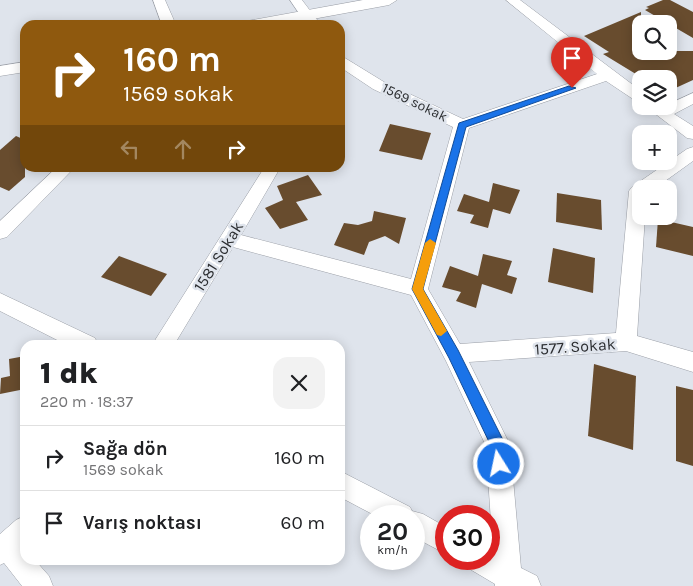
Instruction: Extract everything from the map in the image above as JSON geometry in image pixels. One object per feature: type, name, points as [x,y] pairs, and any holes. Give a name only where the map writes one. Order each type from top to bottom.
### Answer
[{"type":"street","points":[[159,0],[167,20]]},
{"type":"street","points":[[296,0],[301,10],[310,20]]},
{"type":"street","points":[[315,20],[389,0]]},
{"type":"street","points":[[512,0],[632,92]]},
{"type":"street","name":"1569 sokak","points":[[345,67],[462,125],[608,75]]},
{"type":"street","points":[[0,71],[20,68]]},
{"type":"street","points":[[677,103],[693,98]]},
{"type":"street","points":[[665,115],[693,134]]},
{"type":"street","points":[[462,125],[418,289],[454,354],[498,445],[515,583]]},
{"type":"street","points":[[626,342],[638,191],[693,153]]},
{"type":"street","points":[[0,232],[62,172]]},
{"type":"street","name":"1581 Sokak","points":[[166,340],[270,172]]},
{"type":"street","points":[[0,208],[17,216]]},
{"type":"street","points":[[229,239],[418,289]]},
{"type":"street","points":[[0,301],[77,340]]},
{"type":"street","name":"1577. Sokak","points":[[454,354],[626,342],[693,362]]},
{"type":"street","points":[[345,486],[381,505]]},
{"type":"street","points":[[11,543],[20,557]]},
{"type":"street","points":[[25,565],[39,586]]},
{"type":"street","points":[[495,570],[515,583]]},
{"type":"building","points":[[663,0],[670,0],[693,12],[693,38],[677,29],[677,15],[654,15],[645,10],[649,8],[646,7]]},
{"type":"building","points":[[632,16],[632,60],[677,60],[677,51],[693,51],[693,80],[677,87],[677,70],[632,70],[632,72],[603,54],[609,52],[584,36]]},
{"type":"building","points":[[390,124],[431,133],[422,160],[379,151]]},
{"type":"building","points":[[16,136],[20,138],[20,172],[25,172],[25,177],[9,191],[0,187],[0,150]]},
{"type":"building","points":[[308,175],[322,195],[296,202],[308,220],[280,229],[265,208],[283,200],[277,186]]},
{"type":"building","points":[[493,183],[520,190],[510,214],[493,209],[488,228],[470,223],[474,215],[457,211],[464,194],[489,202]]},
{"type":"building","points":[[557,193],[601,200],[602,230],[556,222]]},
{"type":"building","points":[[374,211],[406,218],[399,244],[385,236],[369,242],[364,255],[334,245],[344,223],[358,225],[372,221]]},
{"type":"building","points":[[677,223],[693,227],[693,256],[656,247],[658,225],[677,225]]},
{"type":"building","points":[[553,248],[595,258],[593,293],[548,282]]},
{"type":"building","points":[[483,254],[512,261],[507,275],[517,278],[512,294],[482,284],[476,308],[456,301],[461,292],[442,287],[450,266],[478,276]]},
{"type":"building","points":[[119,256],[167,274],[151,296],[101,277]]},
{"type":"building","points":[[20,357],[20,390],[0,394],[1,378],[10,376],[9,359]]},
{"type":"building","points":[[594,364],[636,376],[633,450],[588,436]]},
{"type":"building","points":[[676,386],[693,390],[693,466],[676,461]]},
{"type":"slow traffic","points":[[430,243],[418,289],[441,331]]},
{"type":"route","points":[[499,464],[498,445],[454,354],[418,289],[462,125],[572,88]]}]
